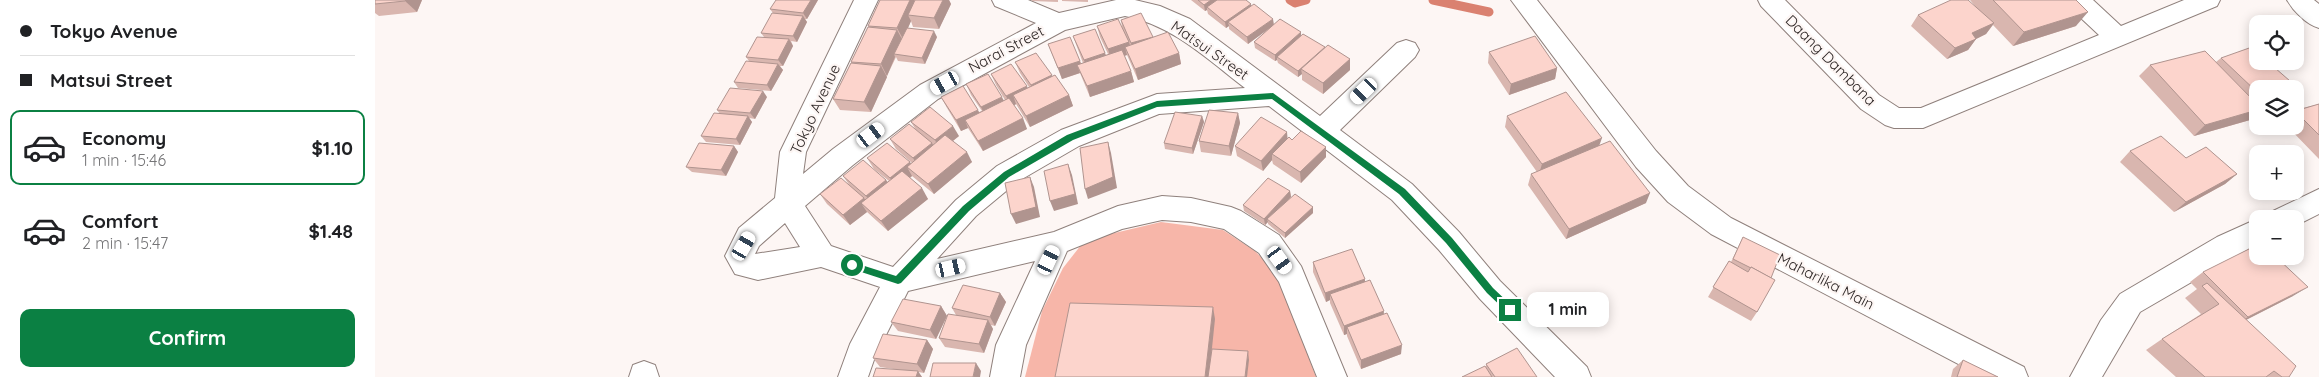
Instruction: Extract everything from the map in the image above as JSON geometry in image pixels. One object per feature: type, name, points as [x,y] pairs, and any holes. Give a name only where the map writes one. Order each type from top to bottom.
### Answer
[{"type":"street","name":"Tokyo Avenue","points":[[789,205],[790,169],[793,152],[866,0]]},
{"type":"street","points":[[1004,0],[1058,22]]},
{"type":"street","name":"Maharlika Main","points":[[1523,0],[1646,159],[1678,194],[1721,226],[2013,377]]},
{"type":"street","name":"Daang Dambana","points":[[1770,0],[1870,102],[1894,118],[1923,118],[2119,38]]},
{"type":"street","points":[[2077,0],[2119,38],[2208,0]]},
{"type":"street","points":[[2299,0],[2319,19]]},
{"type":"street","name":"Matsui Street","points":[[1058,22],[1125,7],[1151,12],[1181,26],[1402,192],[1449,240],[1490,290],[1576,377]]},
{"type":"street","name":"Narai Street","points":[[821,255],[758,267],[745,265],[739,256],[749,237],[789,205],[843,157],[929,92],[1058,22]]},
{"type":"street","points":[[1321,132],[1406,50]]},
{"type":"street","points":[[853,377],[861,354],[898,280],[966,208],[1007,174],[1070,138],[1157,104],[1273,96]]},
{"type":"street","points":[[2302,210],[2319,202]]},
{"type":"street","points":[[789,205],[821,255],[898,280],[1057,243],[1118,218],[1162,208],[1191,210],[1231,219],[1269,244],[1291,275],[1332,377]]},
{"type":"street","points":[[2085,377],[2120,315],[2130,303],[2249,235]]},
{"type":"street","points":[[1005,377],[1011,345],[1057,243]]},
{"type":"shaded area","points":[[1161,222],[1223,230],[1255,251],[1277,273],[1316,377],[1025,377],[1042,311],[1063,268],[1085,240]]},
{"type":"building","points":[[375,0],[406,0],[375,4]]},
{"type":"building","points":[[776,0],[811,0],[803,13],[770,9]]},
{"type":"building","points":[[880,0],[910,0],[897,28],[868,26]]},
{"type":"building","points":[[915,0],[943,0],[934,18],[908,15]]},
{"type":"building","points":[[1198,0],[1211,0],[1204,5]]},
{"type":"building","points":[[1217,0],[1246,0],[1251,4],[1225,22],[1207,7]]},
{"type":"building","points":[[1951,0],[1968,0],[1994,23],[1972,33],[1976,39],[1955,48],[1918,15]]},
{"type":"building","points":[[1993,0],[2076,0],[2088,12],[2024,32]]},
{"type":"building","points":[[1254,4],[1273,19],[1247,37],[1228,22]]},
{"type":"building","points":[[772,13],[803,16],[793,36],[761,33]]},
{"type":"building","points":[[1141,13],[1153,37],[1131,43],[1121,20]]},
{"type":"building","points":[[1118,19],[1129,42],[1108,49],[1097,26]]},
{"type":"building","points":[[1280,19],[1301,32],[1275,55],[1254,42]]},
{"type":"building","points":[[868,27],[897,30],[881,64],[851,62]]},
{"type":"building","points":[[907,28],[934,31],[922,58],[894,54]]},
{"type":"building","points":[[1095,29],[1105,53],[1084,60],[1073,36]]},
{"type":"building","points":[[1168,32],[1179,53],[1135,69],[1125,47]]},
{"type":"building","points":[[1303,34],[1325,47],[1298,71],[1277,57]]},
{"type":"building","points":[[1535,36],[1557,68],[1511,84],[1489,52]]},
{"type":"building","points":[[757,37],[789,39],[778,60],[746,57]]},
{"type":"building","points":[[1070,37],[1080,61],[1058,68],[1048,44]]},
{"type":"building","points":[[1328,45],[1350,59],[1323,83],[1301,69]]},
{"type":"building","points":[[2249,48],[2249,70],[2277,70],[2289,80],[2249,80],[2249,84],[2221,58]]},
{"type":"building","points":[[1122,50],[1131,71],[1087,86],[1077,65]]},
{"type":"building","points":[[2205,51],[2249,96],[2249,112],[2205,125],[2150,65]]},
{"type":"building","points":[[1036,53],[1052,75],[1031,85],[1015,62]]},
{"type":"building","points":[[746,61],[778,64],[767,85],[734,82]]},
{"type":"building","points":[[851,63],[881,66],[864,102],[833,99]]},
{"type":"building","points":[[1011,64],[1027,86],[1006,96],[991,74]]},
{"type":"building","points":[[988,74],[1002,97],[981,107],[966,84]]},
{"type":"building","points":[[1055,75],[1069,95],[1026,116],[1013,95]]},
{"type":"building","points":[[963,86],[978,110],[956,120],[941,97]]},
{"type":"building","points":[[730,88],[763,91],[750,113],[717,110]]},
{"type":"building","points":[[1566,92],[1602,138],[1542,164],[1507,116]]},
{"type":"building","points":[[1009,98],[1023,118],[978,141],[965,120]]},
{"type":"building","points":[[2319,104],[2319,135],[2304,120],[2304,108]]},
{"type":"building","points":[[930,107],[953,126],[935,140],[911,122]]},
{"type":"building","points":[[1209,110],[1238,113],[1229,146],[1199,141]]},
{"type":"building","points":[[1175,112],[1202,116],[1192,148],[1164,143]]},
{"type":"building","points":[[714,113],[748,116],[736,139],[701,136]]},
{"type":"building","points":[[1261,117],[1287,132],[1261,161],[1235,146]]},
{"type":"building","points":[[909,124],[932,143],[913,158],[890,139]]},
{"type":"building","points":[[1301,131],[1326,147],[1300,172],[1272,154],[1289,137],[1292,140]]},
{"type":"building","points":[[945,135],[967,152],[928,184],[907,167]]},
{"type":"building","points":[[2161,136],[2186,158],[2206,147],[2237,174],[2186,202],[2130,151]]},
{"type":"building","points":[[1610,141],[1650,193],[1569,229],[1531,174]]},
{"type":"building","points":[[1108,142],[1113,177],[1085,189],[1080,148]]},
{"type":"building","points":[[699,143],[734,146],[721,170],[686,167]]},
{"type":"building","points":[[887,143],[910,162],[890,178],[867,158]]},
{"type":"building","points":[[863,160],[886,180],[866,196],[843,176]]},
{"type":"building","points":[[1068,164],[1075,194],[1050,201],[1044,171]]},
{"type":"building","points":[[902,171],[922,188],[881,221],[861,203]]},
{"type":"building","points":[[1030,177],[1036,207],[1011,214],[1005,183]]},
{"type":"building","points":[[841,178],[864,198],[843,215],[820,194]]},
{"type":"building","points":[[1268,178],[1290,191],[1264,219],[1243,205]]},
{"type":"building","points":[[1295,194],[1313,207],[1285,233],[1267,219]]},
{"type":"building","points":[[1743,237],[1780,255],[1771,278],[1733,259]]},
{"type":"building","points":[[1352,249],[1365,279],[1325,293],[1313,262]]},
{"type":"building","points":[[2249,249],[2249,265],[2285,265],[2308,287],[2248,317],[2203,272]]},
{"type":"building","points":[[1729,261],[1748,272],[1751,267],[1775,280],[1757,312],[1713,287]]},
{"type":"building","points":[[1370,280],[1384,311],[1344,326],[1330,294]]},
{"type":"building","points":[[2207,283],[2296,366],[2289,377],[2282,377],[2274,371],[2266,377],[2205,377],[2162,339],[2219,304],[2202,286]]},
{"type":"building","points":[[963,285],[1000,293],[990,317],[952,308]]},
{"type":"building","points":[[903,299],[941,306],[930,330],[891,322]]},
{"type":"building","points":[[1070,303],[1213,307],[1205,377],[1055,377]]},
{"type":"building","points":[[1387,313],[1402,345],[1361,360],[1347,327]]},
{"type":"building","points":[[948,314],[988,320],[979,344],[939,338]]},
{"type":"building","points":[[883,334],[927,340],[917,364],[873,358]]},
{"type":"building","points":[[1517,348],[1537,377],[1495,377],[1486,364]]},
{"type":"building","points":[[1212,349],[1248,351],[1245,377],[1208,377]]},
{"type":"building","points":[[1963,360],[1998,377],[1957,377]]},
{"type":"building","points":[[933,363],[976,363],[973,377],[930,377]]},
{"type":"building","points":[[1485,366],[1492,377],[1462,377]]},
{"type":"building","points":[[876,368],[918,371],[916,377],[873,377]]},
{"type":"waterway","points":[[1290,0],[1295,3],[1306,0]]},
{"type":"waterway","points":[[1433,0],[1489,12]]},
{"type":"route","points":[[852,265],[898,280],[966,208],[1007,174],[1070,138],[1157,104],[1273,96],[1402,192],[1449,240],[1490,290],[1510,310]]}]
